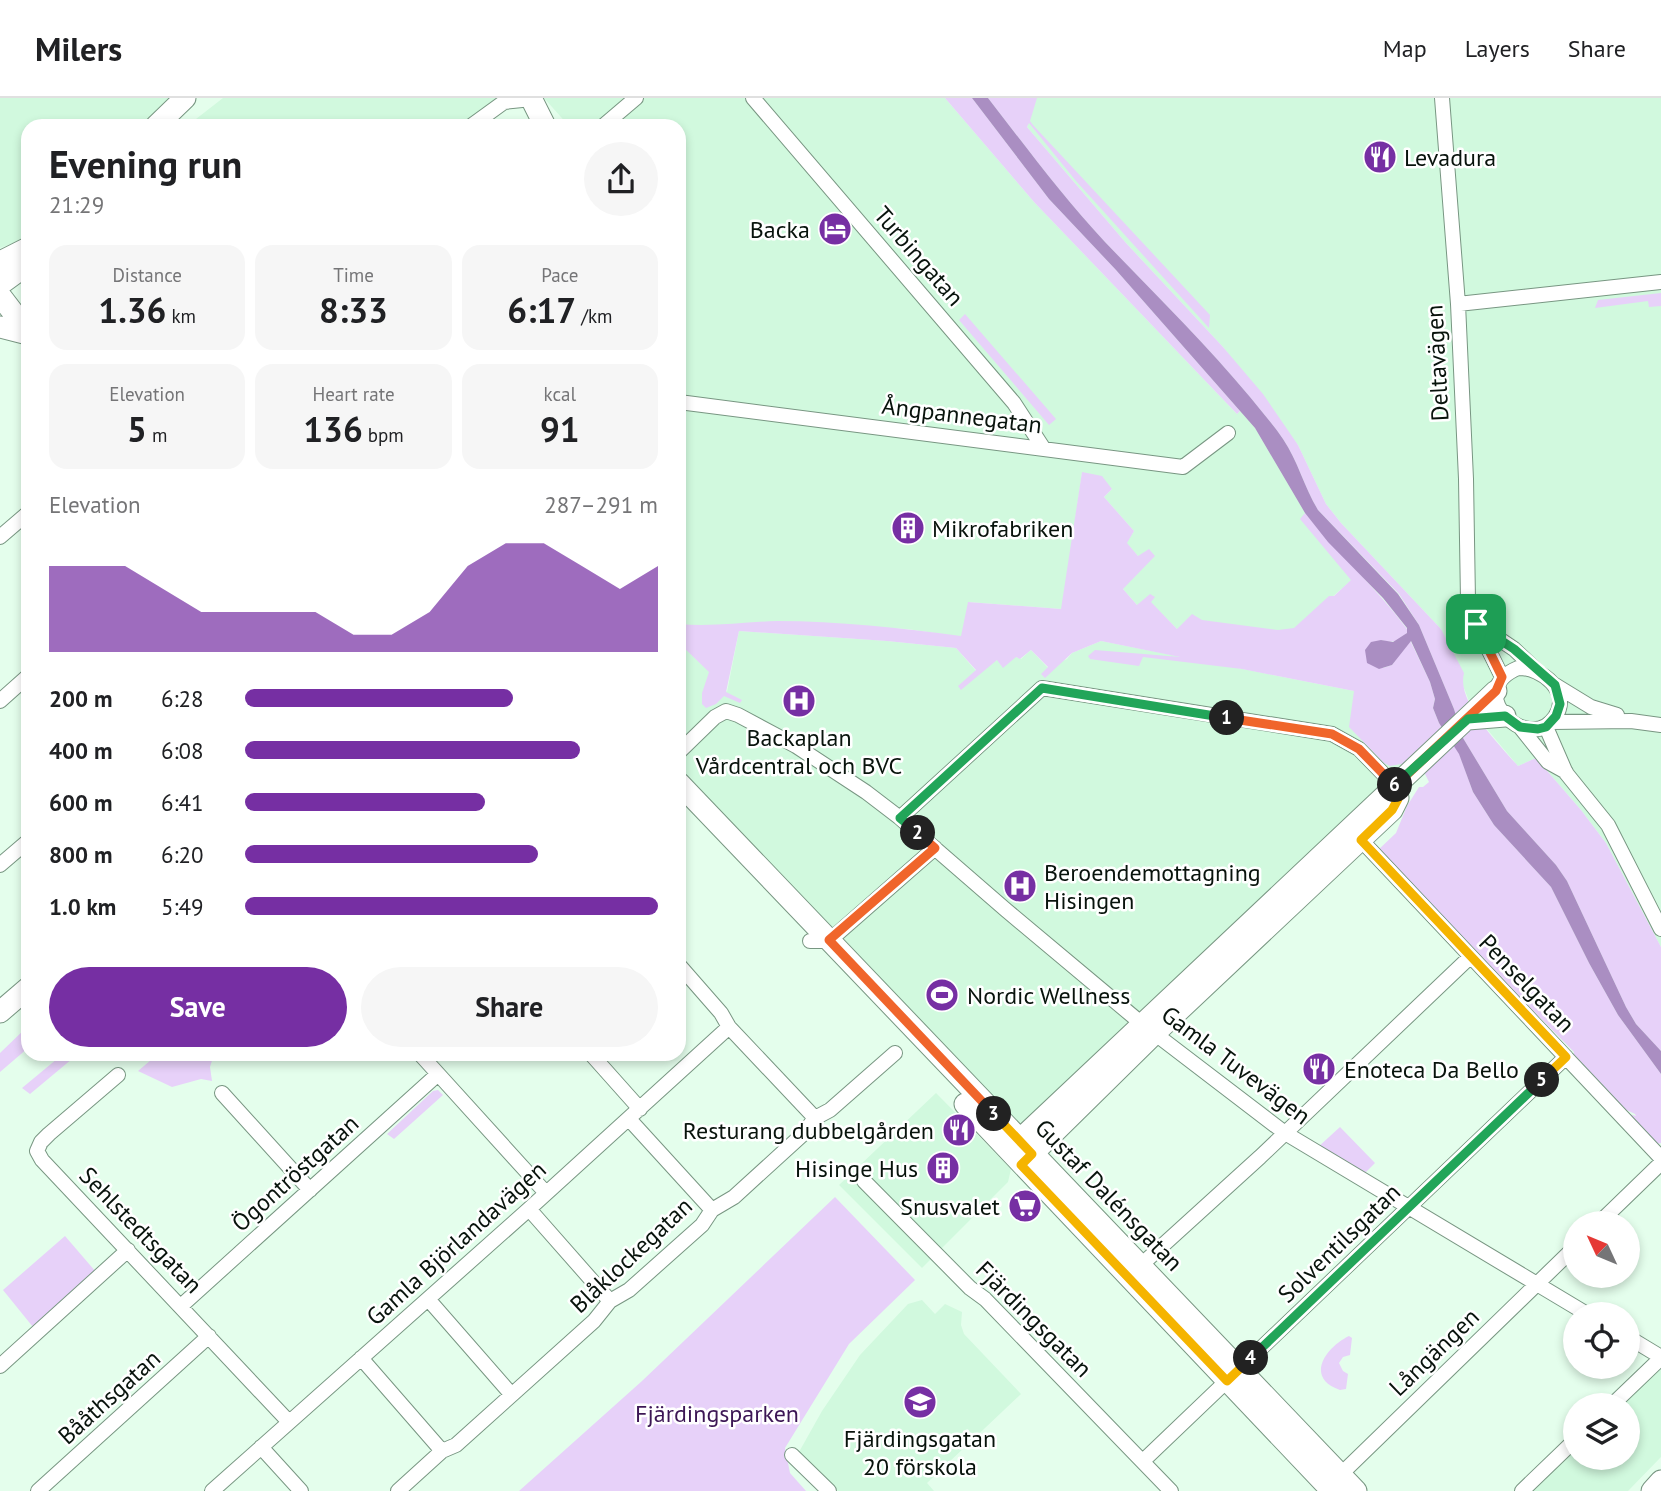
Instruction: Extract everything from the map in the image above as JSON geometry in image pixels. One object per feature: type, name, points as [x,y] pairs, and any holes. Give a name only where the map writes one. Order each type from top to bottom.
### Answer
[{"type":"street","points":[[163,119],[185,98]]},
{"type":"street","points":[[611,119],[636,98]]},
{"type":"street","name":"Turbingatan","points":[[753,98],[1014,403],[1044,449]]},
{"type":"street","name":"Deltavägen","points":[[1442,98],[1458,304],[1468,600],[1499,684]]},
{"type":"street","points":[[481,119],[504,102],[531,99],[541,119]]},
{"type":"street","points":[[1,285],[21,258]]},
{"type":"street","points":[[1,285],[21,269]]},
{"type":"street","points":[[1458,304],[1661,282]]},
{"type":"street","points":[[1,285],[21,321]]},
{"type":"street","points":[[0,327],[21,332]]},
{"type":"street","name":"Ångpannegatan","points":[[686,403],[1183,467],[1228,433]]},
{"type":"street","points":[[3,529],[21,517]]},
{"type":"street","points":[[1476,624],[1514,649],[1555,685],[1591,707],[1631,721]]},
{"type":"street","points":[[1395,786],[1468,719],[1499,684],[1518,668],[1536,670]]},
{"type":"street","points":[[0,701],[21,682]]},
{"type":"street","points":[[1499,684],[1498,703],[1548,762],[1566,772]]},
{"type":"street","points":[[1555,685],[1560,704],[1549,724],[1566,772],[1608,825],[1661,929]]},
{"type":"street","points":[[900,818],[1042,688],[1332,734],[1359,749],[1395,786],[1398,799],[1392,810],[1358,832],[1020,1152]]},
{"type":"street","name":"Gamla Tuvevägen","points":[[686,745],[726,711],[796,746],[900,818],[1148,1028],[1285,1133],[1567,1302]]},
{"type":"street","points":[[1468,719],[1513,722],[1538,729],[1549,724],[1631,721],[1661,725]]},
{"type":"street","name":"Gustaf Dalénsgatan","points":[[686,791],[819,941]]},
{"type":"street","name":"Gustaf Dalénsgatan","points":[[686,809],[819,941],[1233,1376]]},
{"type":"street","name":"Penselgatan","points":[[1358,832],[1470,957],[1661,1158]]},
{"type":"street","points":[[0,865],[21,847]]},
{"type":"street","points":[[819,941],[935,848]]},
{"type":"street","points":[[1140,1266],[1470,957]]},
{"type":"street","points":[[686,973],[721,1013],[729,1027],[815,1118]]},
{"type":"street","points":[[0,1012],[21,994]]},
{"type":"street","name":"Gamla Björlandavägen","points":[[212,1491],[729,1027]]},
{"type":"street","name":"Blåklockegatan","points":[[398,1491],[442,1451],[454,1447],[594,1321],[610,1301],[629,1290],[702,1225],[712,1210],[744,1188],[802,1135],[815,1118],[830,1110],[895,1053]]},
{"type":"street","name":"Solventilsgatan","points":[[1143,1461],[1566,1057]]},
{"type":"street","points":[[426,1061],[546,1193]]},
{"type":"street","points":[[596,1061],[712,1210]]},
{"type":"street","name":"Ögontröstgatan","points":[[181,1306],[438,1074]]},
{"type":"street","name":"Sehlstedtsgatan","points":[[118,1075],[48,1135],[37,1150],[42,1160],[289,1422]]},
{"type":"street","points":[[222,1093],[310,1190]]},
{"type":"street","name":"Gustaf Dalénsgatan","points":[[1020,1152],[1140,1266],[1331,1486],[1356,1491]]},
{"type":"street","points":[[1611,1211],[1661,1163]]},
{"type":"street","name":"Fjärdingsgatan","points":[[864,1181],[970,1288],[985,1299],[1171,1491]]},
{"type":"street","points":[[529,1209],[610,1301]]},
{"type":"street","points":[[0,1366],[128,1250]]},
{"type":"street","name":"Långängen","points":[[1331,1486],[1563,1258]]},
{"type":"street","points":[[428,1299],[511,1394]]},
{"type":"street","name":"Bååthsgatan","points":[[38,1491],[209,1336]]},
{"type":"street","points":[[1625,1393],[1661,1358],[1640,1345]]},
{"type":"street","points":[[361,1359],[442,1451]]},
{"type":"street","points":[[261,1447],[302,1491]]},
{"type":"street","points":[[1522,1491],[1563,1452]]},
{"type":"street","points":[[792,1455],[829,1491]]},
{"type":"street","points":[[1652,1491],[1661,1481]]},
{"type":"shaded area","points":[[0,98],[171,98],[150,119],[21,119],[21,240],[0,248]]},
{"type":"shaded area","points":[[223,98],[499,98],[474,119],[196,119]]},
{"type":"shaded area","points":[[544,98],[945,98],[1034,202],[1237,414],[1240,411],[1255,428],[1305,513],[1354,578],[1286,637],[1177,629],[1151,603],[1138,606],[1123,589],[1138,556],[1126,543],[1134,531],[1104,497],[1112,489],[1082,473],[1062,609],[969,602],[962,637],[907,629],[786,623],[709,627],[686,625],[686,119],[563,119]]},
{"type":"shaded area","points":[[972,98],[988,98],[1089,225],[1233,377],[1283,439],[1318,510],[1398,594],[1419,625],[1454,709],[1463,738],[1507,811],[1567,881],[1626,1007],[1636,1024],[1661,1051],[1661,1074],[1618,1015],[1551,887],[1494,825],[1473,792],[1459,754],[1439,723],[1433,708],[1435,699],[1430,682],[1411,641],[1392,665],[1379,669],[1367,663],[1365,650],[1371,642],[1393,642],[1407,633],[1407,628],[1305,513],[1255,428],[1116,270],[1049,199]]},
{"type":"shaded area","points":[[1036,98],[1661,98],[1661,947],[1606,843],[1581,810],[1536,758],[1518,766],[1486,728],[1469,701],[1441,629],[1326,504],[1298,445],[1223,347],[1126,243],[1027,127]]},
{"type":"shaded area","points":[[739,631],[956,648],[976,671],[959,686],[997,660],[1016,657],[1021,659],[1031,650],[1048,668],[1067,659],[1072,653],[1101,641],[1354,691],[1402,766],[1018,1133],[686,789],[686,650],[727,692]]},
{"type":"shaded area","points":[[936,1093],[1011,1169],[1008,1182],[922,1268],[839,1185]]},
{"type":"shaded area","name":"Fjärdingsgatan 20 förskola","points":[[922,1300],[935,1314],[945,1304],[962,1312],[961,1325],[964,1334],[1021,1394],[927,1483],[934,1491],[838,1491],[799,1452],[822,1411],[860,1355],[908,1304]]},
{"type":"shaded area","points":[[1661,1366],[1661,1457],[1628,1491],[1528,1491],[1563,1458],[1563,1470],[1640,1470],[1640,1393],[1632,1393]]},
{"type":"green space","points":[[945,98],[972,98],[1049,199],[1116,270],[1240,411],[1237,414],[1034,202]]},
{"type":"green space","points":[[988,98],[1037,98],[1030,121],[1210,315],[1209,328],[1076,181],[1029,123],[1027,127],[1126,243],[1263,394],[1298,445],[1326,504],[1441,629],[1464,673],[1463,684],[1467,697],[1481,722],[1518,766],[1536,758],[1606,843],[1661,947],[1661,1051],[1636,1024],[1626,1007],[1567,881],[1507,811],[1463,738],[1454,709],[1419,625],[1399,594],[1318,510],[1288,447],[1250,397],[1197,337],[1089,225]]},
{"type":"green space","points":[[1661,293],[1661,306],[1649,307],[1648,301],[1595,308],[1598,300]]},
{"type":"green space","points":[[965,314],[1056,419],[1049,425],[959,320]]},
{"type":"green space","points":[[1082,472],[1102,476],[1112,489],[1104,497],[1134,531],[1127,543],[1138,556],[1149,549],[1155,556],[1123,589],[1137,605],[1150,594],[1155,597],[1151,602],[1177,629],[1192,614],[1202,620],[1278,630],[1294,628],[1329,596],[1334,596],[1351,580],[1300,519],[1305,513],[1407,629],[1407,633],[1395,641],[1381,640],[1383,668],[1392,665],[1410,640],[1430,682],[1435,699],[1433,708],[1439,723],[1459,753],[1473,792],[1494,825],[1551,887],[1618,1015],[1661,1074],[1661,1143],[1657,1144],[1629,1114],[1636,1116],[1635,1114],[1618,1106],[1573,1055],[1574,1052],[1376,852],[1396,833],[1407,806],[1419,787],[1429,782],[1425,774],[1401,764],[1390,766],[1384,763],[1349,727],[1354,691],[1242,669],[1143,657],[1139,666],[1090,659],[1088,656],[1095,650],[1180,657],[1101,641],[1072,653],[1045,678],[1041,674],[1048,667],[1031,650],[1020,659],[1016,657],[1003,668],[997,660],[961,690],[958,686],[976,670],[956,648],[739,631],[726,692],[742,700],[740,703],[724,696],[716,704],[706,708],[702,704],[702,693],[709,672],[686,650],[686,625],[823,622],[961,636],[968,602],[1061,609]]},
{"type":"green space","points":[[21,1033],[21,1054],[0,1072],[0,1053]]},
{"type":"green space","points":[[55,1061],[70,1061],[30,1094],[22,1088]]},
{"type":"green space","points":[[150,1061],[212,1061],[212,1081],[201,1079],[172,1087],[138,1071]]},
{"type":"green space","points":[[438,1090],[443,1095],[394,1139],[387,1134],[433,1091]]},
{"type":"green space","points":[[1340,1127],[1375,1163],[1363,1175],[1317,1148]]},
{"type":"green space","name":"Fjärdingsparken","points":[[835,1197],[915,1280],[849,1344],[785,1448],[790,1473],[806,1491],[519,1491],[642,1381]]},
{"type":"green space","points":[[65,1236],[96,1272],[33,1327],[3,1290]]},
{"type":"green space","points":[[1349,1336],[1352,1338],[1350,1355],[1343,1357],[1339,1363],[1348,1374],[1346,1389],[1340,1390],[1329,1385],[1323,1378],[1322,1363],[1333,1347]]},
{"type":"place","name":"Levadura","points":[[1380,157]]},
{"type":"place","name":"Backa","points":[[835,229]]},
{"type":"place","name":"Mikrofabriken","points":[[908,528]]},
{"type":"place","name":"Backaplan Vårdcentral och BVC","points":[[799,701]]},
{"type":"place","name":"Beroendemottagning Hisingen","points":[[1020,886]]},
{"type":"place","name":"Nordic Wellness","points":[[942,995]]},
{"type":"place","name":"Enoteca Da Bello","points":[[1319,1069]]},
{"type":"place","name":"Resturang dubbelgården","points":[[959,1130]]},
{"type":"place","name":"Hisinge Hus","points":[[943,1168]]},
{"type":"place","name":"Snusvalet","points":[[1025,1206]]},
{"type":"place","name":"Fjärdingsgatan 20 förskola","points":[[920,1402]]},
{"type":"route","points":[[1476,624],[1502,677],[1496,691],[1395,786],[1359,749],[1332,734],[1042,688],[900,818],[935,848],[829,940],[1032,1154],[1021,1165],[1227,1381],[1566,1057],[1361,840],[1392,810],[1398,799],[1395,786],[1468,719],[1505,716],[1520,727],[1538,729],[1546,727],[1556,716],[1560,699],[1555,685],[1514,649],[1476,624]]}]
